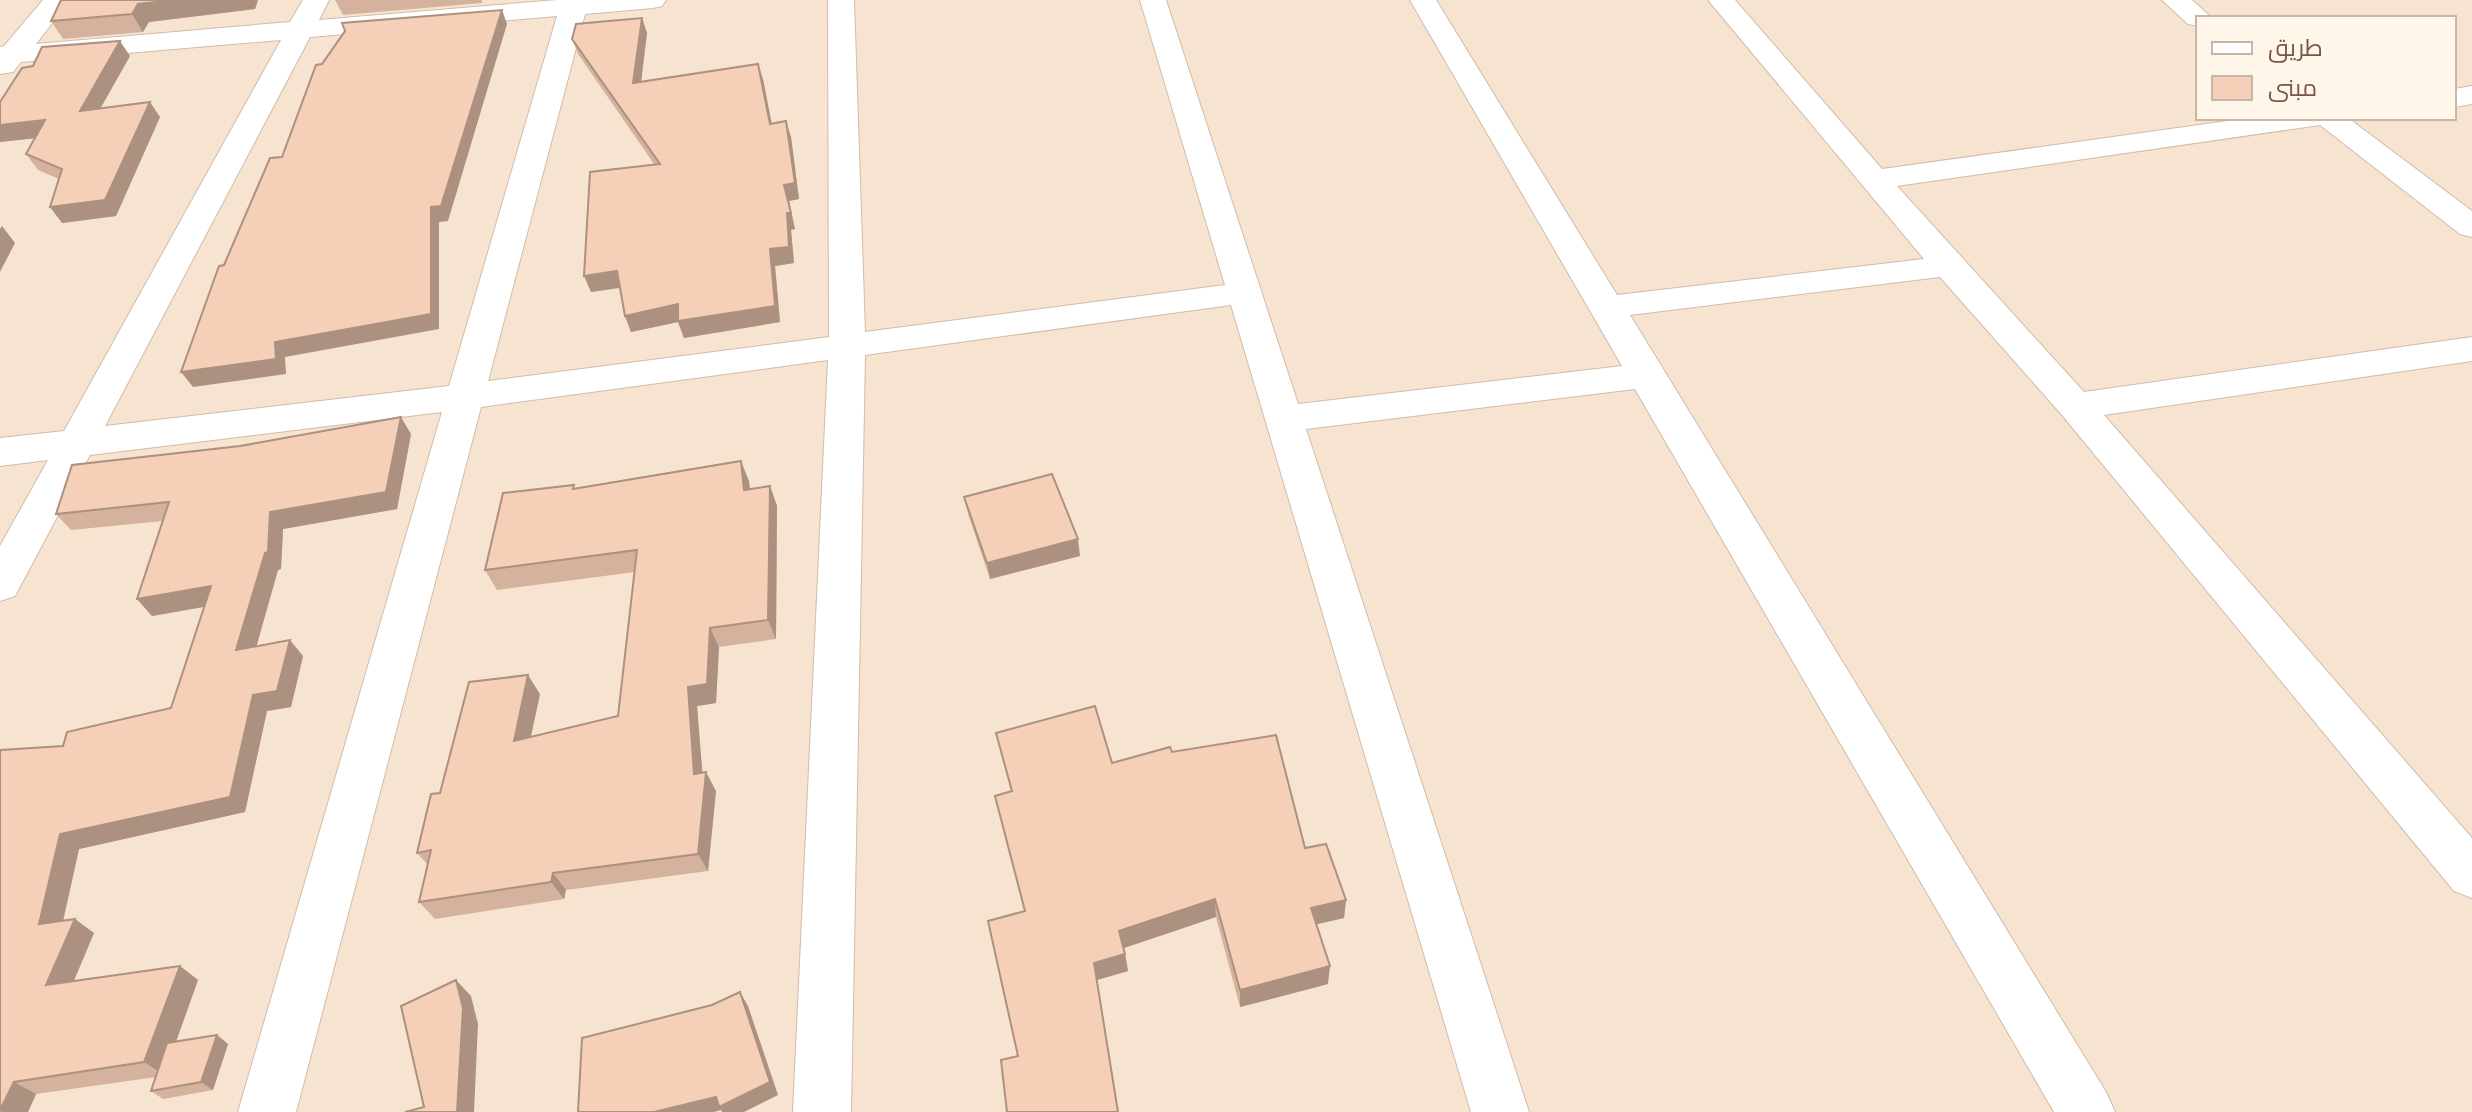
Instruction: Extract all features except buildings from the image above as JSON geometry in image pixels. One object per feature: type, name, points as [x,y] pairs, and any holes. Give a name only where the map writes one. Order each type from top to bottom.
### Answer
[{"type":"street","points":[[5,60],[57,0]]},
{"type":"street","points":[[5,60],[308,15],[653,0]]},
{"type":"street","points":[[822,1112],[847,345],[841,0]]},
{"type":"street","points":[[1153,0],[1500,1112]]},
{"type":"street","points":[[1423,0],[2086,1112]]},
{"type":"street","points":[[1721,0],[1948,266],[2075,406],[2472,875]]},
{"type":"street","points":[[2175,0],[2196,16]]},
{"type":"street","points":[[267,1112],[574,3]]},
{"type":"street","points":[[0,585],[308,15]]},
{"type":"street","points":[[1874,180],[2299,120]]},
{"type":"street","points":[[2332,120],[2472,227]]},
{"type":"street","points":[[1606,307],[1948,266]]},
{"type":"street","points":[[0,452],[465,397],[1244,293]]},
{"type":"street","points":[[2075,406],[2472,349]]},
{"type":"street","points":[[1283,419],[1646,375]]},
{"type":"shaded area","points":[[0,0],[2472,0],[2472,1112],[0,1112]]}]
